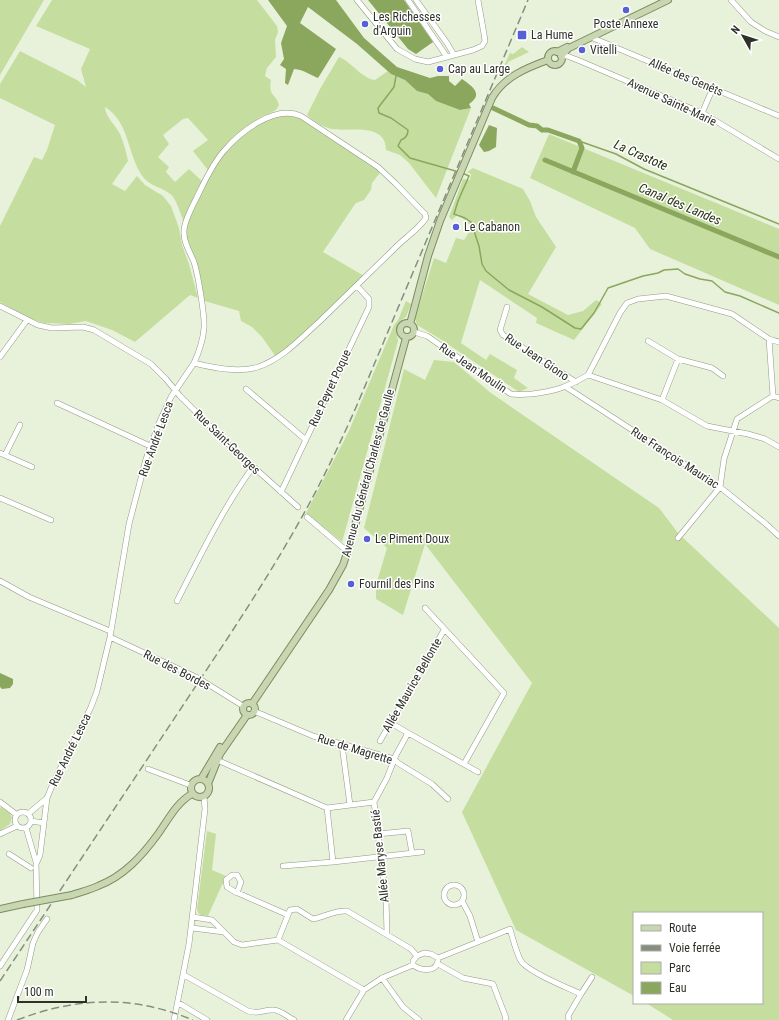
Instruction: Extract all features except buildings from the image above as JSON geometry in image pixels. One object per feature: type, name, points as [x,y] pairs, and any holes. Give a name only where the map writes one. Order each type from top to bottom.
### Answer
[{"type":"main road","points":[[560,55],[661,0]]},
{"type":"main road","points":[[560,55],[569,48],[593,38],[668,0]]},
{"type":"main road","points":[[410,324],[428,256],[440,221],[494,94],[506,80],[528,68],[548,60],[550,54],[553,52],[560,55]]},
{"type":"main road","points":[[548,60],[552,65],[556,65],[560,63],[560,55]]},
{"type":"main road","points":[[403,324],[410,324],[414,327],[414,332],[410,337],[406,338],[401,333],[400,328],[403,324]]},
{"type":"main road","name":"Avenue du Général Charles de Gaulle","points":[[252,704],[330,590],[348,552],[406,338]]},
{"type":"main road","points":[[208,784],[204,780],[196,779],[190,785],[192,794],[198,797],[204,797],[209,790],[208,784],[218,760],[248,703],[255,707],[252,714],[245,711]]},
{"type":"main road","points":[[201,779],[220,746],[245,711]]},
{"type":"main road","points":[[0,909],[72,895],[98,886],[114,878],[128,868],[142,854],[181,802],[192,794]]},
{"type":"street","points":[[357,0],[394,45],[402,52],[423,61],[432,61],[482,46],[485,41],[478,0]]},
{"type":"street","points":[[408,0],[446,57]]},
{"type":"street","points":[[416,0],[447,42],[454,55]]},
{"type":"street","points":[[731,0],[750,22],[779,37]]},
{"type":"street","name":"Allée des Genêts","points":[[593,38],[779,116]]},
{"type":"street","name":"Avenue Sainte-Marie","points":[[560,55],[580,61],[702,113],[779,159]]},
{"type":"street","points":[[702,113],[713,88]]},
{"type":"street","name":"Rue André Lesca","points":[[36,862],[40,855],[47,798],[91,707],[97,691],[110,637],[129,524],[150,446],[163,413],[175,390],[194,363],[203,338],[205,326],[194,264],[185,239],[184,230],[193,206],[209,172],[223,152],[242,133],[269,116],[290,113],[300,116],[382,170],[407,194],[426,216],[422,223],[358,286]]},
{"type":"street","points":[[194,363],[205,366],[236,369],[258,367],[288,350],[358,286]]},
{"type":"street","name":"Rue Peyret Poque","points":[[281,492],[369,307],[369,299],[358,286]]},
{"type":"street","points":[[779,342],[769,339],[732,314],[666,296],[638,299],[627,303],[620,313],[588,375],[662,400],[707,426],[748,434],[765,439],[779,447]]},
{"type":"street","name":"Rue Saint-Georges","points":[[0,306],[38,325],[52,328],[82,327],[102,335],[151,364],[175,390],[253,467],[298,507]]},
{"type":"street","name":"Rue Jean Giono","points":[[507,307],[500,330],[503,336],[576,382]]},
{"type":"street","points":[[0,357],[27,320]]},
{"type":"street","name":"Rue Jean Moulin","points":[[414,332],[427,336],[511,394],[518,395],[546,392],[566,387],[588,375]]},
{"type":"street","points":[[769,339],[773,396]]},
{"type":"street","points":[[648,341],[678,359],[712,368],[723,376]]},
{"type":"street","points":[[662,400],[678,359]]},
{"type":"street","name":"Rue François Mauriac","points":[[566,387],[720,487],[779,536]]},
{"type":"street","points":[[246,389],[306,440]]},
{"type":"street","points":[[773,396],[779,398]]},
{"type":"street","points":[[678,538],[720,487],[724,459],[737,419],[773,396]]},
{"type":"street","points":[[57,403],[150,446]]},
{"type":"street","points":[[20,425],[3,454],[32,467]]},
{"type":"street","points":[[177,601],[239,487],[253,467]]},
{"type":"street","points":[[0,498],[51,520]]},
{"type":"street","points":[[308,517],[348,552]]},
{"type":"street","points":[[0,581],[29,597],[110,631]]},
{"type":"street","points":[[425,608],[504,694],[464,764]]},
{"type":"street","name":"Allée Maurice Bellonte","points":[[380,741],[444,630]]},
{"type":"street","name":"Rue des Bordes","points":[[110,637],[198,678],[245,711]]},
{"type":"street","name":"Rue de Magrette","points":[[254,711],[307,734],[394,759],[432,784],[448,799]]},
{"type":"street","points":[[391,723],[478,772]]},
{"type":"street","name":"Allée Maryse Bastié","points":[[387,934],[386,898],[374,802],[408,733]]},
{"type":"street","points":[[342,745],[350,805]]},
{"type":"street","points":[[218,760],[327,808],[374,802]]},
{"type":"street","points":[[148,769],[190,785]]},
{"type":"street","points":[[174,1020],[192,928],[192,912],[205,809],[204,797]]},
{"type":"street","name":"Rue André Lesca","points":[[28,814],[47,798]]},
{"type":"street","points":[[0,802],[17,815]]},
{"type":"street","points":[[327,808],[333,862]]},
{"type":"street","points":[[0,834],[17,826],[26,828],[30,825],[31,817],[28,814],[21,812],[15,819],[17,826]]},
{"type":"street","points":[[31,821],[44,823]]},
{"type":"street","name":"Rue André Lesca","points":[[0,966],[37,910],[36,862],[26,828]]},
{"type":"street","points":[[378,834],[408,831],[412,853]]},
{"type":"street","points":[[283,866],[422,852]]},
{"type":"street","points":[[9,854],[31,868]]},
{"type":"street","points":[[462,901],[453,905],[447,902],[443,894],[446,888],[452,884],[462,888],[464,895],[462,901],[470,916],[478,942]]},
{"type":"street","points":[[237,893],[288,915]]},
{"type":"street","points":[[278,940],[290,910],[297,909],[313,919],[339,910],[347,911],[387,934],[411,949],[417,956]]},
{"type":"street","points":[[193,917],[212,920],[234,942],[242,945],[278,940],[364,990]]},
{"type":"street","points":[[8,1020],[27,970],[33,943],[38,932],[47,919]]},
{"type":"street","points":[[192,928],[224,932]]},
{"type":"street","points":[[413,965],[418,969],[428,970],[434,968],[438,961],[510,929],[520,958],[524,964],[531,970],[581,994]]},
{"type":"street","points":[[413,965],[413,961],[417,956],[424,953],[431,954],[438,961],[463,978],[493,984],[506,1018],[505,1020]]},
{"type":"street","points":[[346,1020],[364,990],[382,978],[413,965]]},
{"type":"street","points":[[184,975],[248,1011],[255,1013],[276,1010],[294,1020]]},
{"type":"street","points":[[569,1020],[568,1016],[592,977]]},
{"type":"street","points":[[382,978],[403,1007],[419,1020]]},
{"type":"street","points":[[178,1003],[208,1020]]},
{"type":"green space","points":[[0,0],[44,0],[0,75]]},
{"type":"green space","points":[[52,0],[257,0],[277,26],[278,32],[275,40],[276,57],[267,68],[265,76],[271,80],[271,92],[278,101],[279,105],[275,110],[259,118],[237,135],[218,155],[208,170],[193,151],[208,140],[188,118],[183,119],[163,135],[169,144],[158,157],[169,167],[166,172],[175,182],[189,169],[202,181],[184,223],[172,195],[143,177],[134,159],[124,130],[113,113],[105,107],[105,111],[120,134],[128,161],[112,184],[125,191],[137,176],[145,185],[163,196],[171,206],[179,228],[182,245],[189,264],[198,298],[190,295],[135,342],[112,330],[86,321],[69,324],[44,323],[29,318],[0,302],[0,226],[34,157],[42,160],[47,150],[55,125],[0,98],[0,84],[20,51],[77,80],[86,87],[81,69],[90,49],[36,26]]},
{"type":"green space","points":[[522,47],[529,52],[508,62],[506,71],[509,72],[501,78],[499,77],[510,53],[513,54]]},
{"type":"green space","points":[[339,57],[344,59],[370,79],[375,80],[388,71],[391,74],[405,80],[417,91],[428,94],[436,101],[460,110],[471,108],[436,198],[409,163],[400,155],[386,150],[384,141],[380,135],[365,130],[339,130],[325,127],[318,124],[307,115]]},
{"type":"green space","points":[[293,113],[382,170],[372,183],[371,190],[364,200],[356,203],[323,252],[366,277],[276,357],[262,337],[252,327],[241,321],[239,311],[201,300],[194,264],[184,230],[209,172],[242,133],[275,115]]},
{"type":"green space","points":[[549,134],[779,229],[779,305],[650,249],[635,228],[530,178]]},
{"type":"green space","points":[[473,168],[523,189],[530,201],[536,217],[556,247],[528,294],[568,315],[583,311],[596,300],[602,304],[574,340],[536,323],[537,318],[480,280],[461,343],[486,360],[490,354],[517,370],[514,378],[528,388],[519,392],[417,325],[415,318],[434,258],[446,263],[456,238],[464,240],[472,227],[458,214],[452,220],[449,217],[463,179],[470,180],[471,174],[467,172]]},
{"type":"green space","points":[[406,301],[411,304],[406,317],[401,320],[396,329],[398,341],[342,542],[306,513],[348,433],[394,325],[398,320]]},
{"type":"green space","points":[[434,360],[454,362],[491,393],[659,508],[678,533],[779,628],[779,1020],[673,1020],[648,1004],[763,1004],[763,912],[633,912],[633,995],[516,930],[462,812],[532,683],[425,544],[403,615],[376,599],[376,585],[387,548],[364,528],[404,369],[425,380]]},
{"type":"green space","points":[[2,806],[10,813],[12,818],[10,824],[0,831],[0,808]]},
{"type":"green space","points":[[207,831],[216,834],[212,870],[226,876],[208,916],[201,915],[198,913],[197,909]]},
{"type":"water","points":[[268,0],[336,0],[364,38],[397,67],[430,78],[449,76],[449,81],[455,86],[462,79],[473,87],[476,97],[469,104],[471,108],[460,110],[436,101],[428,94],[417,91],[405,80],[391,74],[357,44],[308,7],[300,23],[336,49],[318,78],[304,71],[294,69],[288,85],[285,83],[286,69],[280,65],[284,59],[281,43],[287,26]]},
{"type":"water","points":[[368,0],[404,0],[433,42],[416,54],[408,49]]},
{"type":"water","points":[[489,125],[497,128],[496,147],[484,152],[479,145]]},
{"type":"water","points":[[0,673],[13,679],[13,684],[10,688],[2,689],[0,687]]},
{"type":"waterway","points":[[396,76],[394,87],[378,108],[379,113],[391,118],[408,130],[408,133],[401,140],[398,146],[410,158],[459,172]]},
{"type":"waterway","name":"La Crastote","points":[[493,108],[529,125],[537,126],[542,130],[548,130],[579,141],[582,148],[573,172]]},
{"type":"waterway","name":"La Crastote","points":[[579,141],[616,154],[644,169],[779,224]]},
{"type":"waterway","name":"Canal des Landes","points":[[545,160],[779,257]]},
{"type":"waterway","points":[[462,173],[469,176],[454,214],[471,222],[479,246],[482,264],[486,271],[509,290],[542,307],[575,328],[581,329],[594,313],[608,288],[664,270],[678,269],[685,274],[712,281],[725,292],[740,296],[779,313]]},
{"type":"railway","points":[[0,981],[229,636],[270,571],[308,506],[334,456],[357,405],[528,0]]},
{"type":"railway","points":[[17,1020],[39,1012],[61,1007],[83,1003],[105,1002],[149,1006],[193,1020]]},
{"type":"place","name":"Poste Annexe","points":[[626,10]]},
{"type":"place","name":"Les Richesses d'Arguin","points":[[365,24]]},
{"type":"place","name":"La Hume","points":[[522,35]]},
{"type":"place","name":"Vitelli","points":[[582,50]]},
{"type":"place","name":"Cap au Large","points":[[440,69]]},
{"type":"place","name":"Le Cabanon","points":[[456,227]]},
{"type":"place","name":"Le Piment Doux","points":[[367,539]]},
{"type":"place","name":"Fournil des Pins","points":[[351,584]]}]
